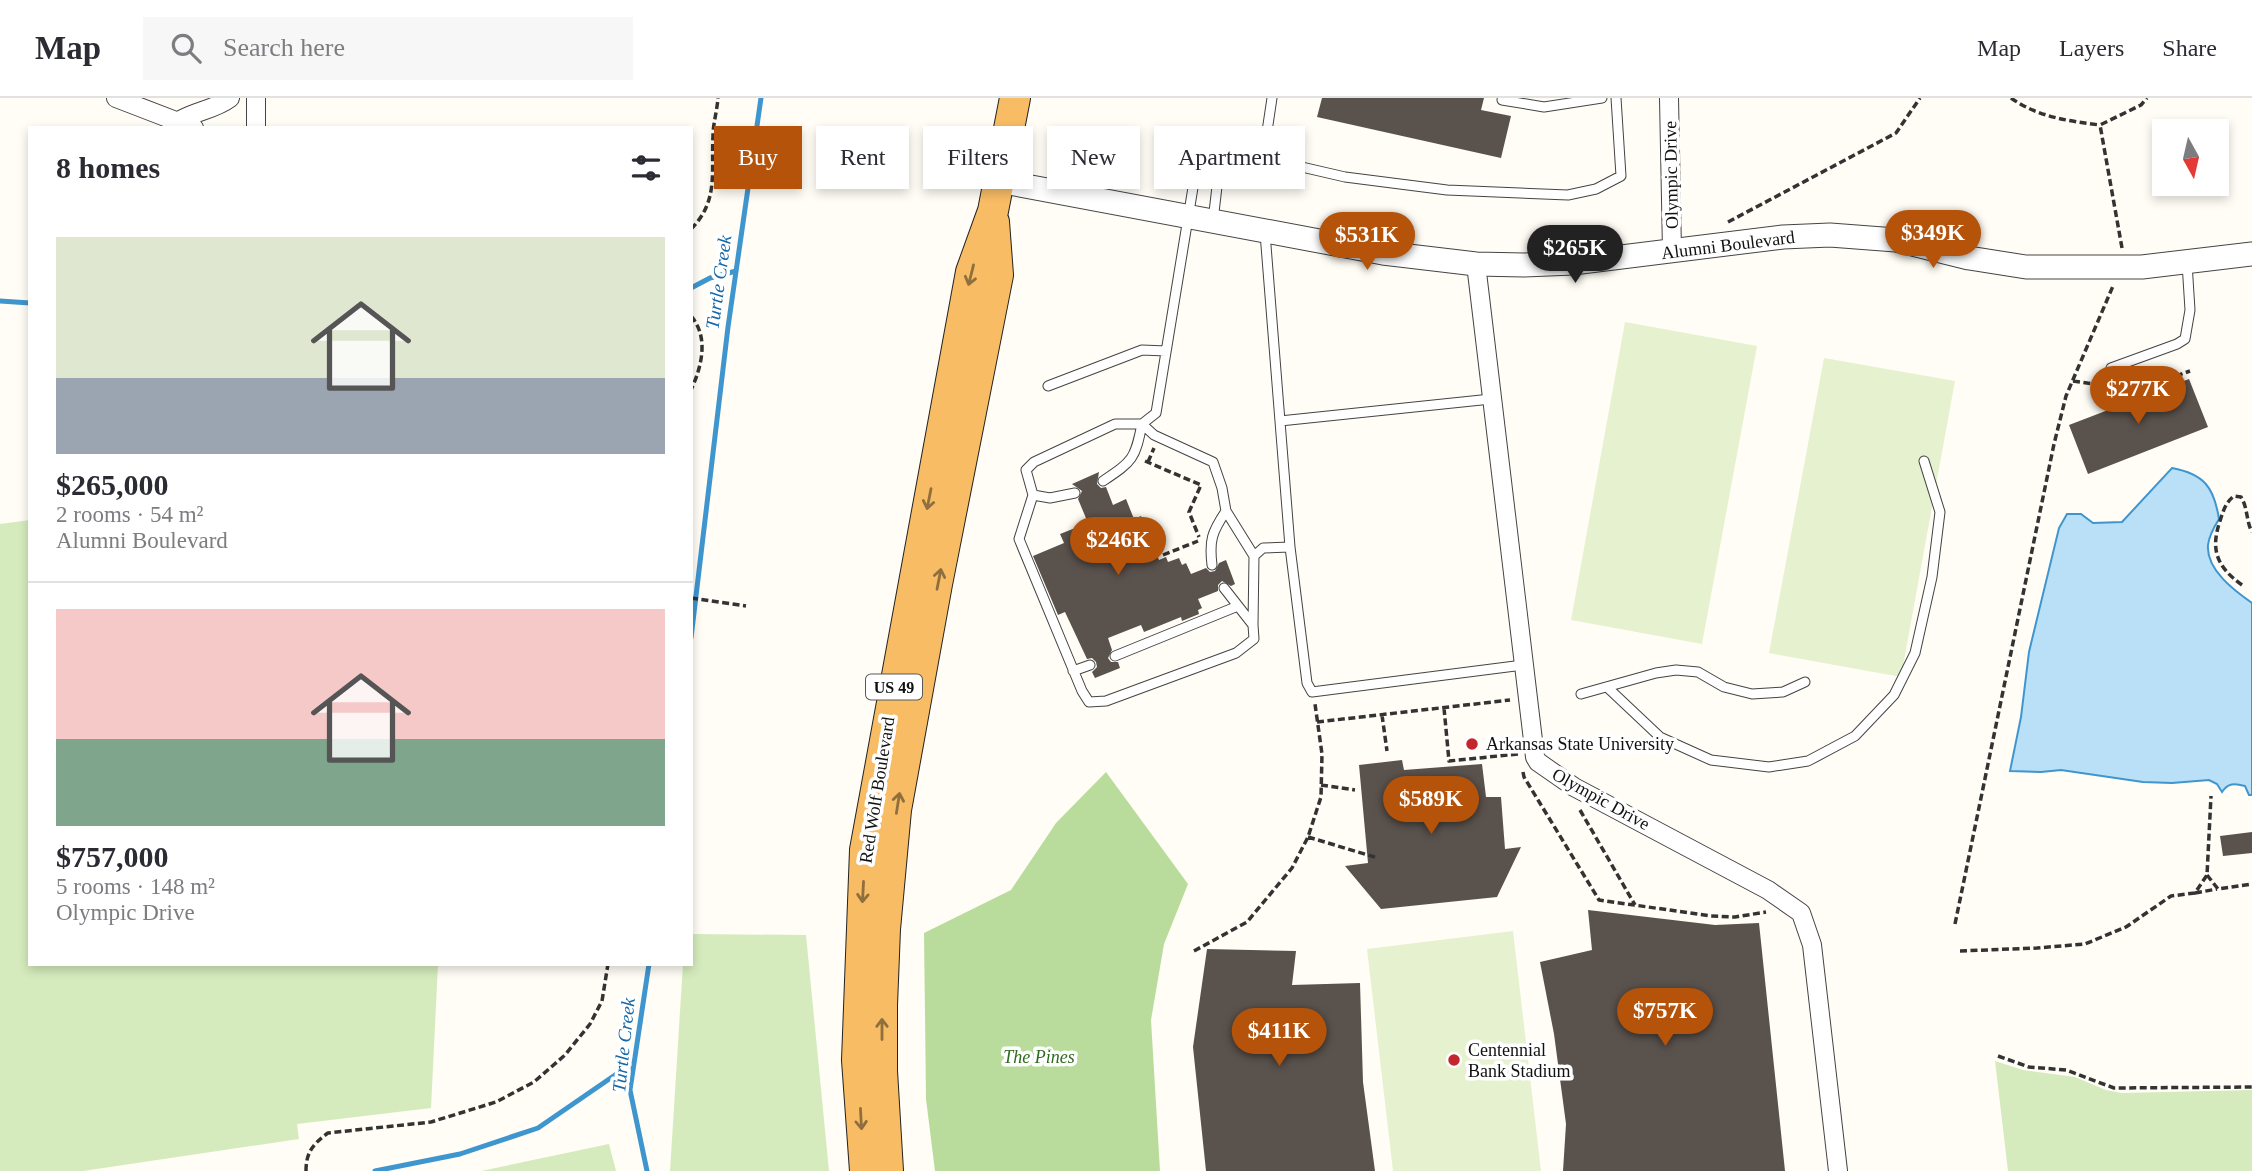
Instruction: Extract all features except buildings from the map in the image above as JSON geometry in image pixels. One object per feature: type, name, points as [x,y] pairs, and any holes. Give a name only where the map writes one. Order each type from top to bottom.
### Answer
[{"type":"highway","name":"Red Wolf Boulevard","points":[[1010,126],[1015,98]]},
{"type":"highway","name":"Red Wolf Boulevard","points":[[865,1171],[857,1060],[865,850],[971,272],[993,211],[997,189]]},
{"type":"highway","name":"Red Wolf Boulevard","points":[[888,1171],[882,1071],[882,1004],[885,929],[896,810],[998,275],[993,211]]},
{"type":"street","points":[[116,98],[186,124],[186,117],[210,110],[230,98]]},
{"type":"street","points":[[256,98],[256,126]]},
{"type":"street","name":"Olympic Drive","points":[[1669,98],[1672,251]]},
{"type":"street","name":"Alumni Boulevard","points":[[1033,187],[1383,253],[1476,264],[1573,263],[1783,237],[1830,235],[1896,240],[1978,260],[2120,276],[2187,262],[2252,254]]},
{"type":"street","name":"Olympic Drive","points":[[1476,264],[1490,400],[1523,665],[1538,762],[1574,787],[1768,890],[1801,913],[1812,945],[1838,1171]]},
{"type":"lane","points":[[1268,126],[1272,98]]},
{"type":"lane","points":[[1502,100],[1544,107],[1602,98]]},
{"type":"lane","points":[[1305,168],[1345,177],[1447,190],[1567,195],[1596,189],[1621,176],[1616,98]]},
{"type":"lane","points":[[1142,424],[1154,435],[1213,461],[1226,511],[1254,556],[1254,639],[1236,653],[1106,701],[1089,702],[1073,671],[1019,539],[1033,495],[1026,470],[1034,461],[1115,424],[1142,424],[1156,413],[1192,189]]},
{"type":"lane","points":[[1213,221],[1217,189]]},
{"type":"lane","points":[[1265,231],[1290,547],[1307,683],[1313,692],[1523,665]]},
{"type":"lane","points":[[2111,368],[2185,339],[2190,310],[2187,262]]},
{"type":"lane","points":[[1048,386],[1142,350],[1166,351]]},
{"type":"lane","points":[[1280,421],[1490,400]]},
{"type":"lane","points":[[1103,481],[1122,468],[1136,453],[1142,424]]},
{"type":"lane","points":[[1607,687],[1660,737],[1711,760],[1769,767],[1808,761],[1855,736],[1894,695],[1915,653],[1932,577],[1940,512],[1924,461]]},
{"type":"lane","points":[[1033,495],[1050,498],[1075,493]]},
{"type":"lane","points":[[1212,565],[1209,544],[1226,511]]},
{"type":"lane","points":[[1254,556],[1263,548],[1290,547]]},
{"type":"lane","points":[[1224,588],[1252,625]]},
{"type":"lane","points":[[1115,656],[1238,606]]},
{"type":"lane","points":[[1073,671],[1090,665]]},
{"type":"lane","points":[[1581,694],[1676,670],[1698,672],[1724,687],[1752,694],[1783,692],[1805,682]]},
{"type":"path","points":[[693,227],[701,219],[710,200],[715,173],[713,136],[718,98]]},
{"type":"path","points":[[1719,226],[1896,133],[1920,98]]},
{"type":"path","points":[[2011,98],[2025,108],[2061,120],[2100,125],[2141,105],[2147,98]]},
{"type":"path","points":[[1955,924],[2066,396],[2120,276],[2100,125]]},
{"type":"path","points":[[693,318],[699,324],[703,346],[698,376],[693,386]]},
{"type":"path","points":[[2073,381],[2140,389],[2190,371]]},
{"type":"path","points":[[2121,375],[2126,386]]},
{"type":"path","points":[[1133,456],[1201,485],[1189,512],[1204,550]]},
{"type":"path","points":[[2242,585],[2226,573],[2220,564],[2215,544],[2223,512],[2234,496],[2241,497],[2244,502],[2252,532]]},
{"type":"path","points":[[1163,555],[1200,540]]},
{"type":"path","points":[[693,598],[746,606]]},
{"type":"path","points":[[1194,951],[1247,922],[1293,868],[1308,837],[1321,797],[1322,754],[1313,692]]},
{"type":"path","points":[[1317,722],[1515,700]]},
{"type":"path","points":[[1444,708],[1449,761],[1521,754]]},
{"type":"path","points":[[1382,715],[1387,751]]},
{"type":"path","points":[[1523,765],[1524,777],[1599,900],[1711,916],[1735,917],[1766,912]]},
{"type":"path","points":[[1321,785],[1355,790]]},
{"type":"path","points":[[2195,893],[2207,875],[2211,796]]},
{"type":"path","points":[[1577,803],[1635,905]]},
{"type":"path","points":[[1308,837],[1378,858]]},
{"type":"path","points":[[2207,875],[2218,889]]},
{"type":"path","points":[[1960,951],[2085,944],[2126,927],[2171,896],[2252,884]]},
{"type":"path","points":[[306,1168],[308,1151],[328,1133],[431,1122],[496,1102],[534,1082],[565,1055],[590,1024],[602,1001],[608,966]]},
{"type":"path","points":[[1998,1056],[2029,1067],[2066,1070],[2113,1088],[2252,1087]]},
{"type":"green space","points":[[1625,322],[1757,346],[1702,644],[1571,620]]},
{"type":"green space","points":[[1824,358],[1955,381],[1901,677],[1769,653]]},
{"type":"green space","points":[[28,520],[28,966],[438,966],[431,1108],[297,1124],[299,1139],[83,1171],[0,1171],[0,524]]},
{"type":"green space","name":"The Pines","points":[[1106,772],[1188,884],[1164,944],[1151,1020],[1160,1171],[935,1171],[926,1099],[924,933],[1011,890],[1056,823]]},
{"type":"green space","name":"Centennial Bank Stadium","points":[[1513,931],[1541,1171],[1393,1171],[1367,949]]},
{"type":"green space","points":[[693,934],[806,935],[829,1171],[670,1171],[683,966],[693,966]]},
{"type":"green space","points":[[1995,1061],[2023,1070],[2075,1077],[2106,1090],[2122,1093],[2252,1090],[2252,1171],[2008,1171]]},
{"type":"green space","points":[[609,1144],[616,1171],[481,1171]]},
{"type":"water","points":[[2172,468],[2200,478],[2210,490],[2219,519],[2208,545],[2212,563],[2223,579],[2252,603],[2252,795],[2249,795],[2245,786],[2238,784],[2229,785],[2222,792],[2217,784],[2209,780],[2143,782],[2061,770],[2010,771],[2021,717],[2029,652],[2059,528],[2067,514],[2081,514],[2093,523],[2122,522]]},
{"type":"waterway","name":"Turtle Creek","points":[[693,621],[728,327],[761,98]]},
{"type":"waterway","points":[[693,287],[710,278],[736,271]]},
{"type":"waterway","points":[[0,301],[28,303]]},
{"type":"waterway","name":"Turtle Creek","points":[[647,1171],[630,1090],[649,966]]},
{"type":"waterway","points":[[375,1171],[460,1154],[538,1128],[634,1062]]},
{"type":"place","name":"Arkansas State University","points":[[1472,744]]},
{"type":"place","name":"Centennial Bank Stadium","points":[[1454,1060]]}]
